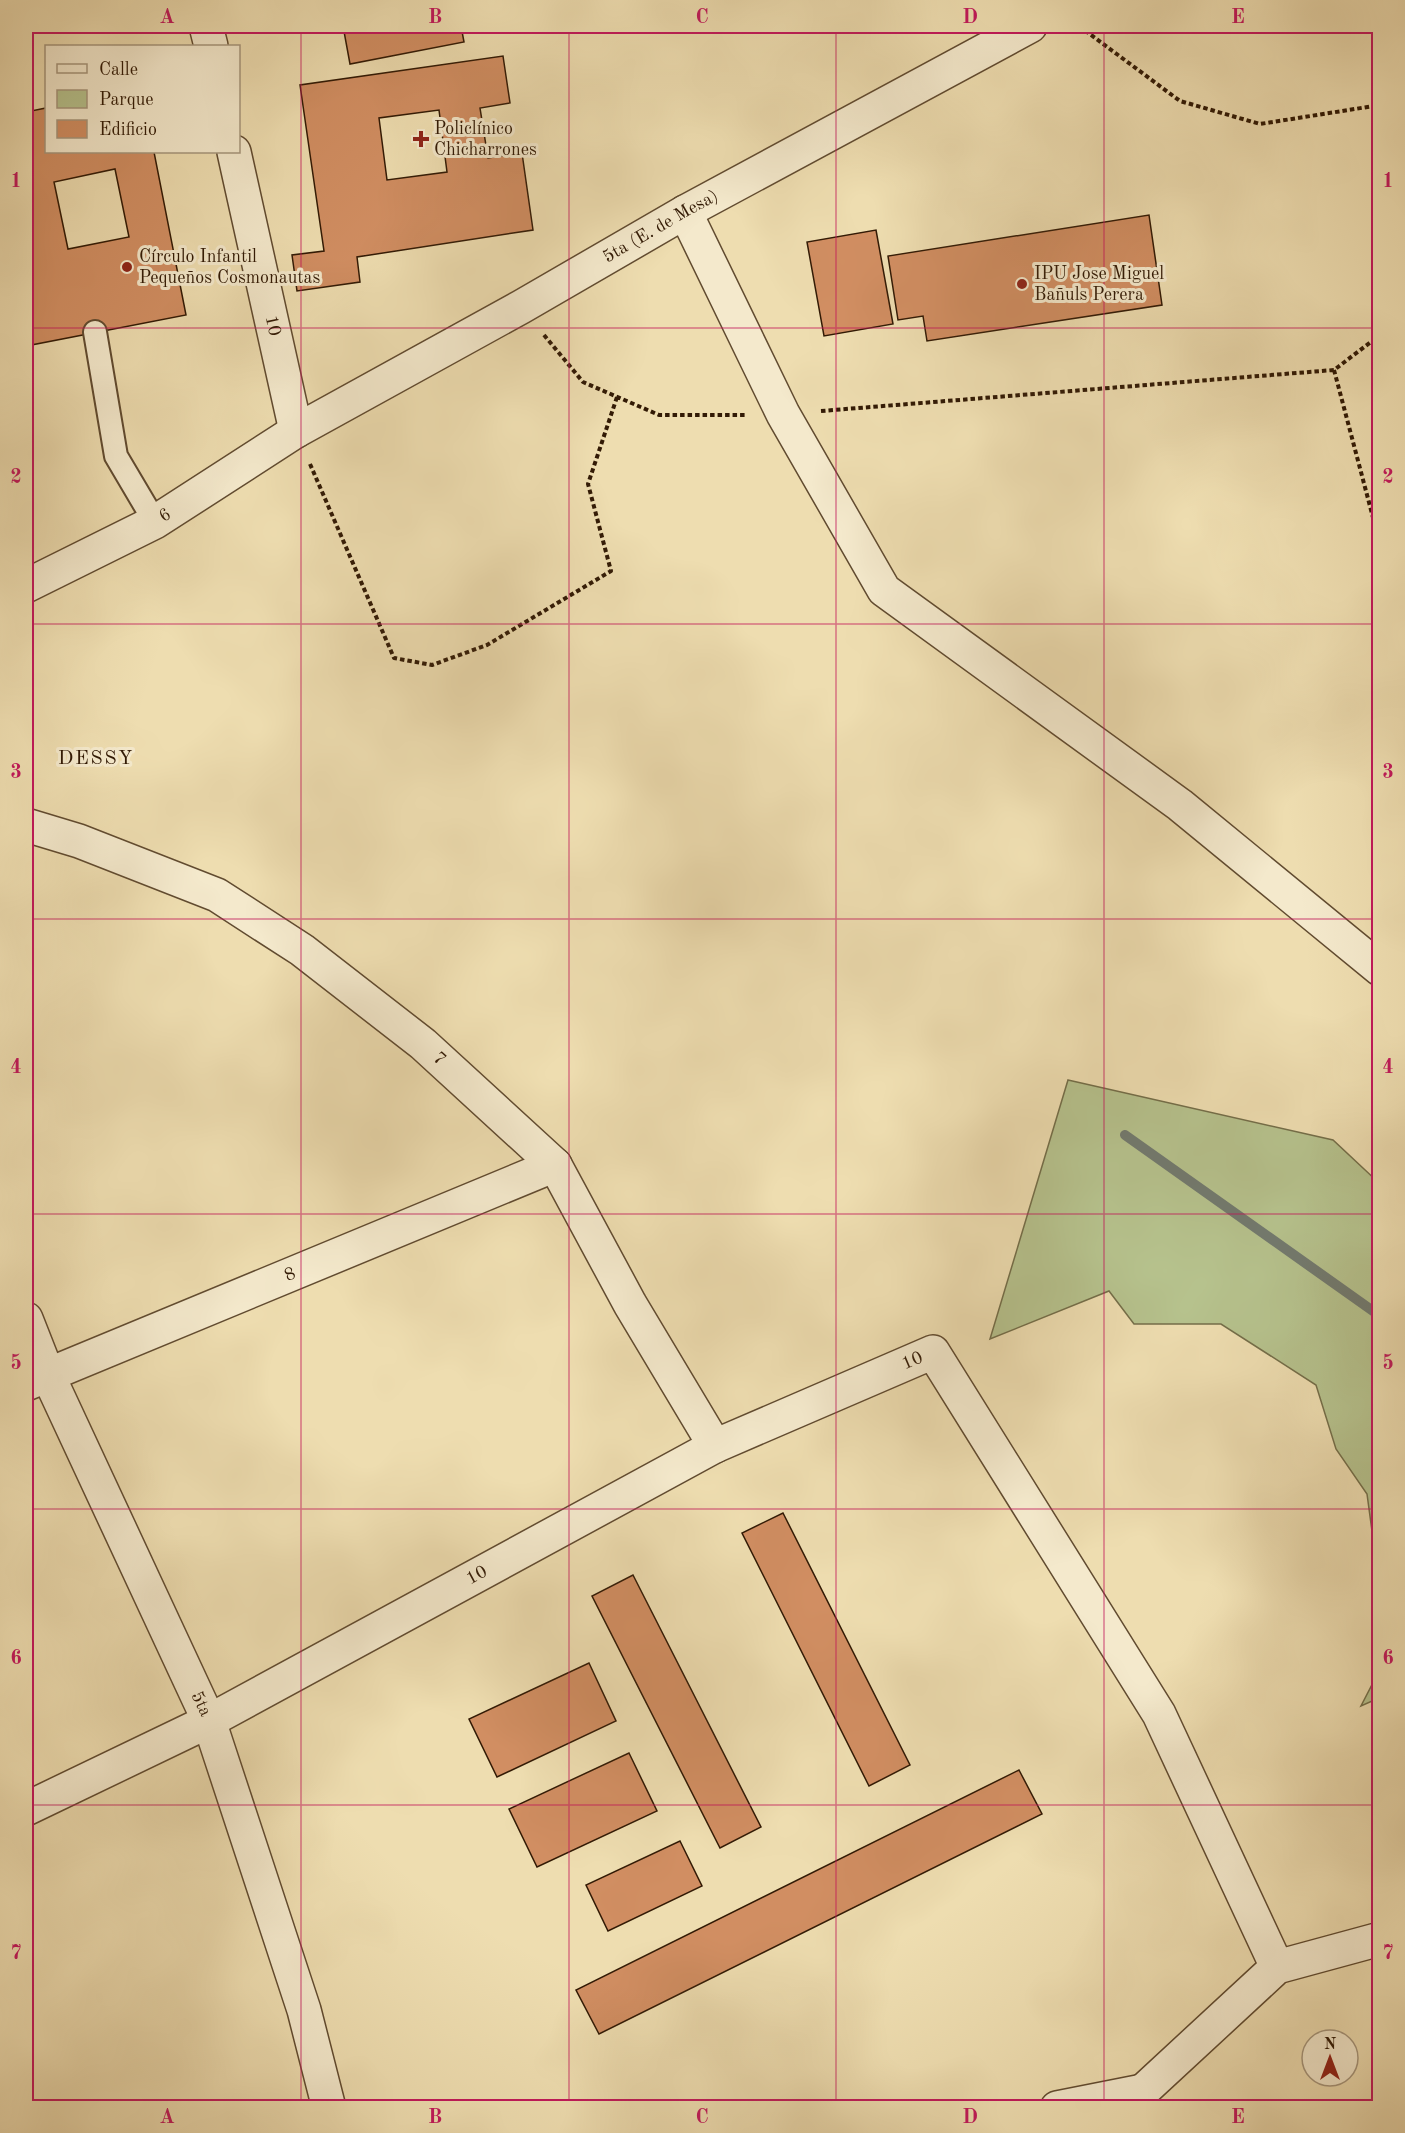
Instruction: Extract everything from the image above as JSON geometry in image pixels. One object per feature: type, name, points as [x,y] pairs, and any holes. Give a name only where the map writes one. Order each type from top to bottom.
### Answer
[{"type":"street","points":[[206,26],[210,45]]},
{"type":"street","name":"5ta (E. de Mesa)","points":[[296,431],[521,307],[685,212],[1030,26]]},
{"type":"street","name":"10","points":[[234,153],[296,431]]},
{"type":"street","points":[[685,212],[783,414],[884,590],[1180,805],[1380,969]]},
{"type":"street","name":"6","points":[[26,586],[155,522],[296,431]]},
{"type":"street","name":"7","points":[[26,825],[79,841],[217,895],[293,944],[423,1044],[555,1165],[630,1304],[715,1446]]},
{"type":"street","name":"8","points":[[37,1380],[555,1165]]},
{"type":"street","name":"5ta","points":[[26,1319],[37,1380],[209,1720],[304,2010],[329,2108]]},
{"type":"street","name":"10","points":[[26,1809],[209,1720],[715,1446],[933,1352],[1159,1714],[1277,1967]]},
{"type":"street","points":[[1057,2108],[1153,2099],[1277,1967],[1380,1939]]},
{"type":"lane","points":[[95,332],[116,456],[155,522]]},
{"type":"path","points":[[1079,26],[1180,101],[1260,124],[1380,105]]},
{"type":"path","points":[[521,307],[583,382],[659,415],[783,414],[1334,370],[1380,335]]},
{"type":"path","points":[[1334,370],[1380,544]]},
{"type":"path","points":[[296,431],[394,658],[432,665],[487,645],[611,571],[588,484],[617,396]]},
{"type":"green space","points":[[1068,1080],[1333,1140],[1379,1183],[1379,1583],[1367,1494],[1336,1449],[1316,1385],[1221,1324],[1134,1324],[1109,1291],[990,1339]]},
{"type":"green space","points":[[1379,1671],[1379,1698],[1361,1706]]},
{"type":"building","points":[[343,26],[461,26],[464,42],[350,64]]},
{"type":"building","points":[[503,56],[510,103],[480,108],[488,158],[522,153],[533,230],[357,257],[360,282],[297,291],[292,255],[324,251],[300,85]],"holes":[[[439,110],[447,172],[387,180],[379,118]]]},
{"type":"building","points":[[45,108],[45,153],[154,153],[186,315],[26,346],[26,112]],"holes":[[[115,169],[129,237],[68,249],[54,182]]]},
{"type":"building","points":[[1149,215],[1162,305],[927,341],[923,316],[898,320],[888,256]]},
{"type":"building","points":[[876,230],[893,324],[824,336],[807,242]]},
{"type":"building","points":[[783,1513],[910,1765],[869,1786],[742,1533]]},
{"type":"building","points":[[633,1575],[761,1827],[720,1848],[592,1596]]},
{"type":"building","points":[[589,1663],[616,1721],[497,1777],[469,1719]]},
{"type":"building","points":[[629,1753],[657,1811],[537,1867],[509,1809]]},
{"type":"building","points":[[1019,1770],[1042,1814],[599,2034],[576,1990]]},
{"type":"building","points":[[680,1841],[702,1886],[608,1931],[586,1885]]},
{"type":"waterway","points":[[1125,1135],[1380,1316]]},
{"type":"place","name":"Policlínico Chicharrones","points":[[421,139]]},
{"type":"place","name":"Círculo Infantil Pequeños Cosmonautas","points":[[127,267]]},
{"type":"place","name":"IPU Jose Miguel Bañuls Perera","points":[[1022,284]]},
{"type":"district","name":"DESSY","points":[[96,759]]}]
